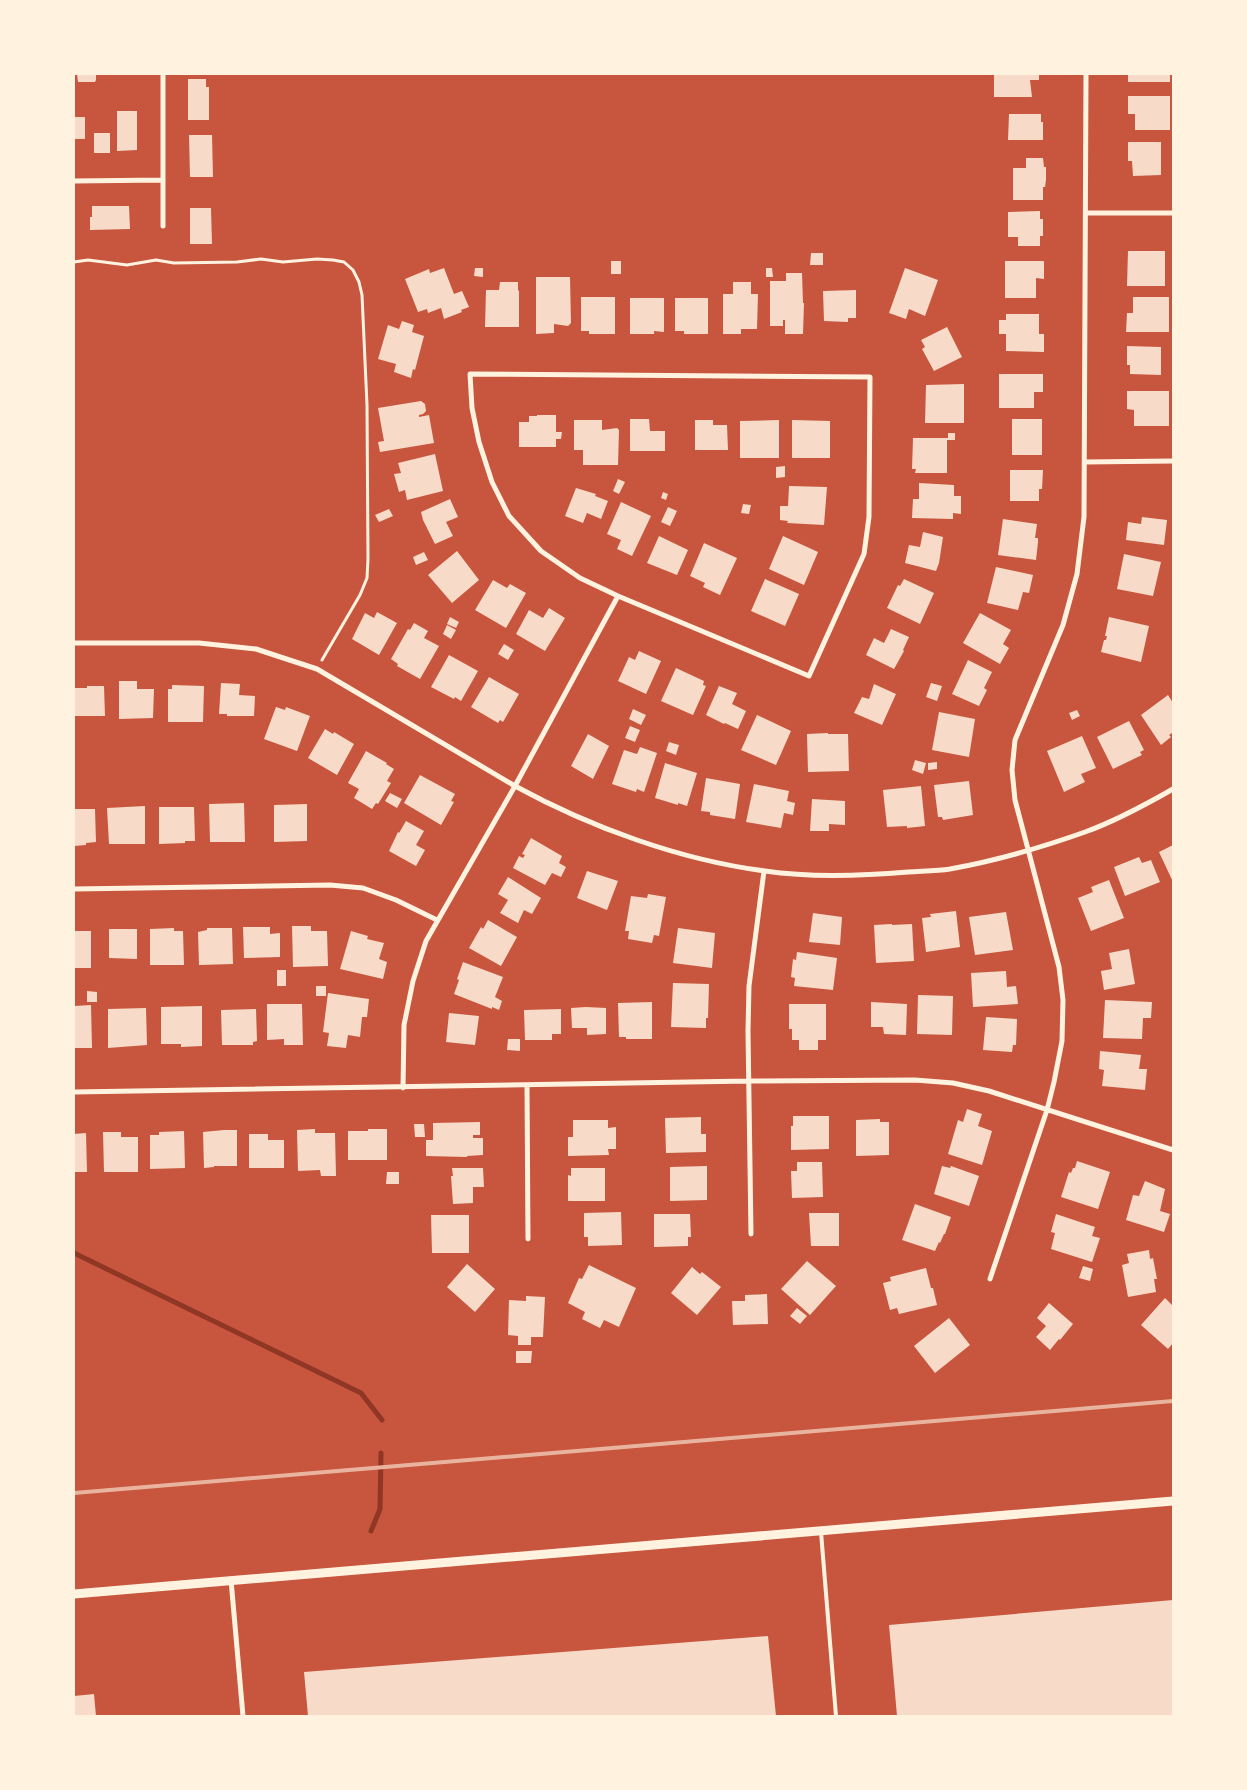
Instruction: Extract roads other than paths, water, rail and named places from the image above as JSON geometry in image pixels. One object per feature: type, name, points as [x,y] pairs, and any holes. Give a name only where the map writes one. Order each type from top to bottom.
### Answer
[{"type":"street","points":[[163,74],[163,226]]},
{"type":"street","points":[[990,1279],[1047,1110],[1062,1041],[1063,1000],[1059,967],[1015,800],[1012,770],[1015,740],[1063,625],[1074,583],[1084,517],[1087,213],[1086,74]]},
{"type":"street","points":[[74,181],[163,180]]},
{"type":"street","points":[[1087,213],[1173,213]]},
{"type":"street","points":[[470,374],[870,377],[869,517],[864,554],[809,676],[618,596],[580,578],[541,551],[509,516],[492,482],[479,442],[472,408],[470,374]]},
{"type":"street","points":[[1084,462],[1173,461]]},
{"type":"street","points":[[403,1088],[404,1025],[412,981],[426,941],[515,786],[618,596]]},
{"type":"street","points":[[74,643],[199,643],[256,649],[317,669],[548,804],[600,826],[646,842],[705,860],[764,871],[822,876],[875,875],[949,869],[1028,850],[1086,832],[1140,808],[1173,789]]},
{"type":"street","points":[[752,1234],[748,1031],[750,986],[764,871]]},
{"type":"street","points":[[74,889],[330,885],[363,888],[396,900],[437,920]]},
{"type":"street","points":[[74,1092],[915,1080],[953,1083],[989,1091],[1173,1150]]},
{"type":"street","points":[[527,1085],[528,1239]]},
{"type":"street","points":[[74,1594],[1173,1501]]},
{"type":"street","points":[[231,1580],[243,1716]]},
{"type":"lane","points":[[821,1531],[836,1716]]},
{"type":"waterway","points":[[74,1253],[361,1393],[382,1420]]},
{"type":"waterway","points":[[371,1531],[380,1509],[381,1453]]},
{"type":"railway","points":[[74,1493],[1173,1401]]}]
